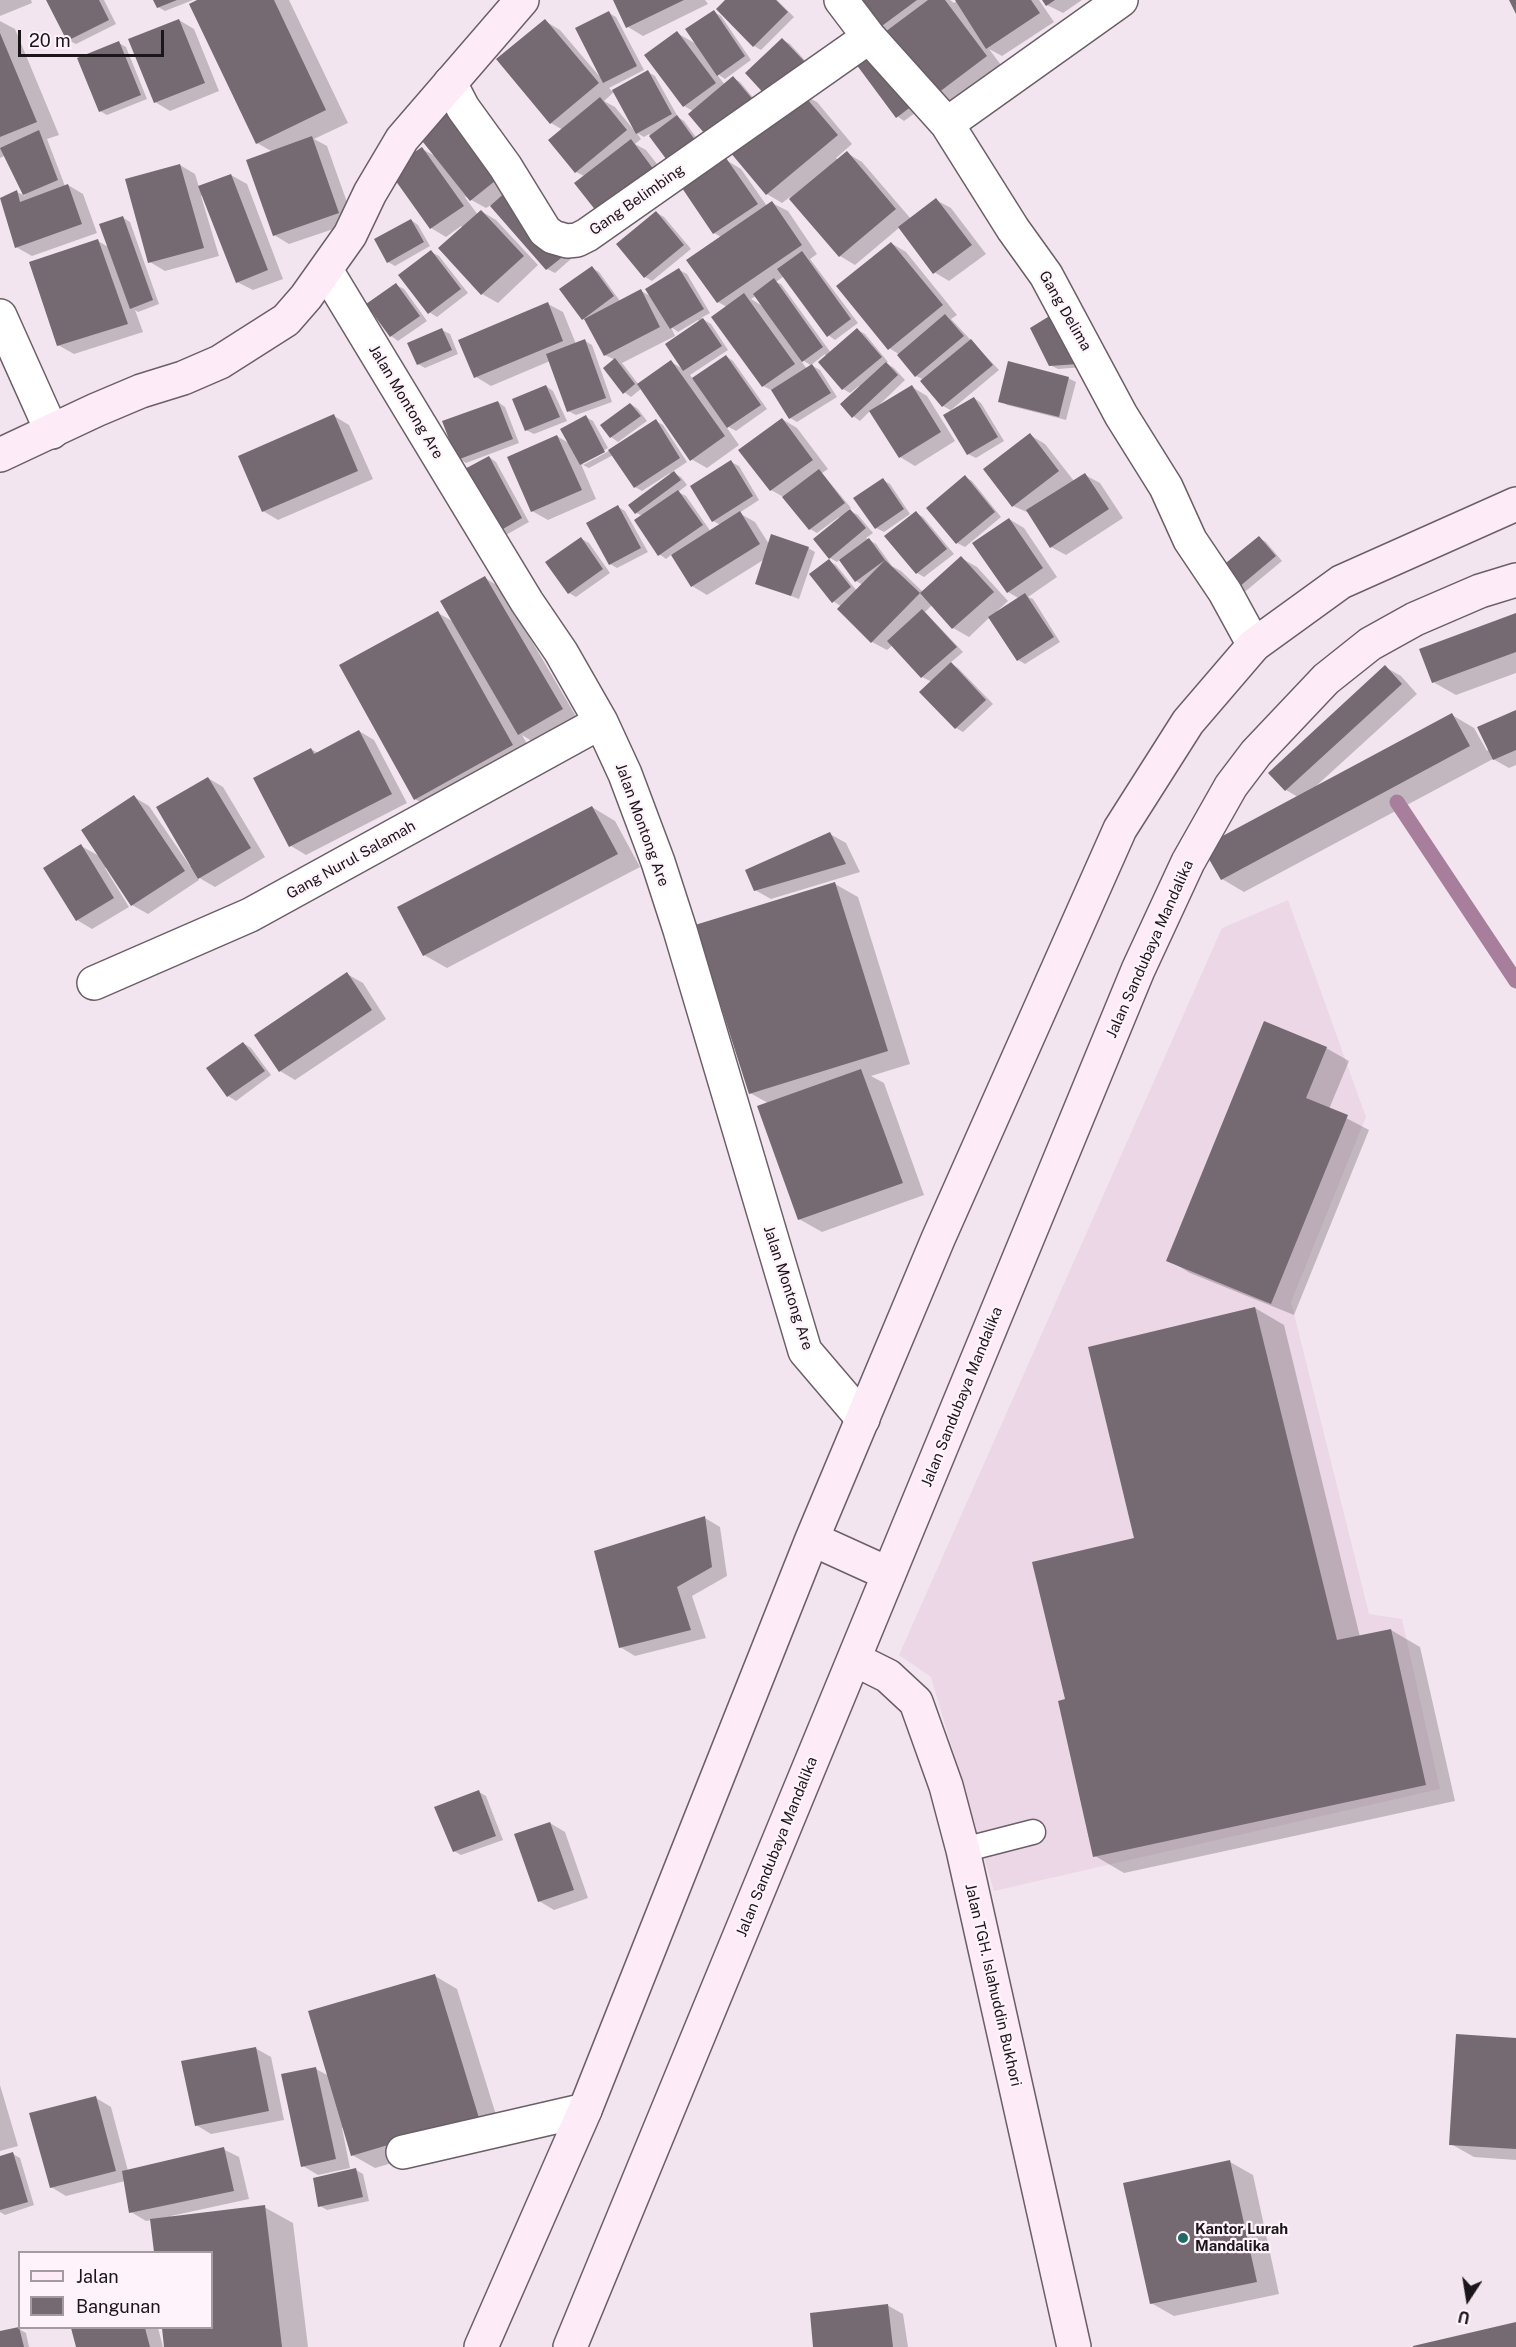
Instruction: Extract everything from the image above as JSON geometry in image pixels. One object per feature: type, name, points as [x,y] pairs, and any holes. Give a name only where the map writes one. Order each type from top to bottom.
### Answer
[{"type":"main road","points":[[0,455],[114,402],[183,378],[220,362],[286,320],[306,297],[350,235],[370,193],[402,139],[522,0]]},
{"type":"main road","points":[[481,2347],[585,2110],[812,1539],[938,1239],[1120,829],[1188,722],[1254,645],[1341,582],[1516,504]]},
{"type":"main road","name":"Jalan Sandubaya Mandalika","points":[[570,2347],[1138,970],[1188,862],[1231,786],[1256,753],[1326,679],[1370,644],[1415,619],[1480,591],[1516,580]]},
{"type":"main road","points":[[812,1539],[889,1574]]},
{"type":"main road","name":"Jalan TGH. Islahuddin Bukhori","points":[[854,1659],[888,1676],[916,1702],[946,1786],[963,1850],[1074,2347]]},
{"type":"street","name":"Gang Delima","points":[[841,0],[869,37],[947,124],[1013,229],[1046,275],[1121,415],[1166,487],[1190,540],[1225,592],[1254,645]]},
{"type":"street","points":[[947,124],[1121,0]]},
{"type":"street","name":"Gang Belimbing","points":[[450,83],[463,108],[505,166],[545,231],[553,237],[567,241],[577,240],[869,37]]},
{"type":"street","name":"Jalan Montong Are","points":[[326,270],[527,602],[561,652],[601,722],[625,774],[669,896],[805,1351],[863,1419]]},
{"type":"street","points":[[0,316],[52,432]]},
{"type":"street","name":"Gang Nurul Salamah","points":[[94,983],[250,915],[601,722]]},
{"type":"street","points":[[403,2152],[585,2110]]},
{"type":"lane","points":[[963,1850],[1033,1832]]},
{"type":"shaded area","points":[[1288,900],[1366,1117],[1291,1302],[1369,1614],[1402,1619],[1440,1789],[994,1891],[931,1677],[899,1655],[1222,928]]},
{"type":"building","points":[[46,0],[99,0],[109,20],[67,41]]},
{"type":"building","points":[[153,0],[177,0],[157,8]]},
{"type":"building","points":[[197,0],[274,0],[326,110],[256,144],[189,4]]},
{"type":"building","points":[[613,0],[684,0],[626,28]]},
{"type":"building","points":[[725,0],[776,0],[788,12],[753,47],[716,9]]},
{"type":"building","points":[[852,0],[917,0],[875,31]]},
{"type":"building","points":[[928,0],[945,0],[987,56],[930,99],[881,35]]},
{"type":"building","points":[[955,0],[1031,0],[1040,13],[986,49]]},
{"type":"building","points":[[1042,0],[1055,0],[1046,6]]},
{"type":"building","points":[[1509,0],[1516,0],[1516,14]]},
{"type":"building","points":[[714,10],[745,56],[717,76],[685,29]]},
{"type":"building","points":[[609,11],[637,66],[603,83],[575,28]]},
{"type":"building","points":[[179,19],[205,83],[154,103],[128,39]]},
{"type":"building","points":[[545,19],[599,83],[550,124],[496,59]]},
{"type":"building","points":[[677,31],[716,83],[683,107],[644,55]]},
{"type":"building","points":[[0,33],[37,122],[0,137]]},
{"type":"building","points":[[782,38],[806,63],[768,98],[745,73]]},
{"type":"building","points":[[119,41],[141,95],[99,112],[77,58]]},
{"type":"building","points":[[877,50],[916,103],[896,118],[856,64]]},
{"type":"building","points":[[648,70],[672,114],[636,134],[612,90]]},
{"type":"building","points":[[733,76],[755,102],[710,140],[688,114]]},
{"type":"building","points":[[801,92],[838,135],[766,195],[730,152]]},
{"type":"building","points":[[600,97],[627,130],[575,173],[548,140]]},
{"type":"building","points":[[446,108],[500,177],[470,201],[415,132]]},
{"type":"building","points":[[677,115],[703,151],[675,171],[649,136]]},
{"type":"building","points":[[39,130],[58,180],[23,195],[0,148]]},
{"type":"building","points":[[312,136],[339,213],[273,236],[246,160]]},
{"type":"building","points":[[631,139],[660,178],[604,221],[574,183]]},
{"type":"building","points":[[422,147],[464,206],[430,229],[388,170]]},
{"type":"building","points":[[847,151],[896,209],[839,257],[789,199]]},
{"type":"building","points":[[726,158],[758,204],[713,234],[682,188]]},
{"type":"building","points":[[180,164],[204,248],[148,263],[125,179]]},
{"type":"building","points":[[231,174],[268,270],[236,283],[198,186]]},
{"type":"building","points":[[68,184],[82,224],[15,248],[0,198],[17,190],[20,202]]},
{"type":"building","points":[[508,190],[565,255],[546,270],[490,206]]},
{"type":"building","points":[[936,198],[972,245],[933,274],[898,227]]},
{"type":"building","points":[[772,201],[802,245],[717,303],[686,260]]},
{"type":"building","points":[[481,210],[524,256],[481,295],[438,248]]},
{"type":"building","points":[[656,211],[684,245],[644,278],[616,244]]},
{"type":"building","points":[[123,216],[153,300],[130,309],[99,224]]},
{"type":"building","points":[[411,219],[424,242],[387,263],[374,239]]},
{"type":"building","points":[[98,239],[128,324],[57,346],[29,262]]},
{"type":"building","points":[[891,242],[943,305],[888,350],[836,286]]},
{"type":"building","points":[[431,250],[461,289],[428,314],[398,275]]},
{"type":"building","points":[[802,251],[851,319],[827,337],[777,269]]},
{"type":"building","points":[[592,266],[614,296],[582,320],[559,289]]},
{"type":"building","points":[[679,268],[704,309],[670,329],[645,289]]},
{"type":"building","points":[[774,278],[823,347],[802,362],[753,294]]},
{"type":"building","points":[[396,283],[420,316],[390,337],[366,304]]},
{"type":"building","points":[[641,289],[660,327],[604,356],[584,319]]},
{"type":"building","points":[[744,293],[795,364],[762,387],[711,317]]},
{"type":"building","points":[[548,302],[563,341],[474,378],[458,340]]},
{"type":"building","points":[[1056,312],[1078,364],[1049,366],[1030,328]]},
{"type":"building","points":[[945,314],[964,336],[915,377],[897,355]]},
{"type":"building","points":[[703,318],[722,346],[683,371],[665,344]]},
{"type":"building","points":[[442,328],[452,350],[417,365],[407,343]]},
{"type":"building","points":[[857,328],[882,357],[842,390],[818,362]]},
{"type":"building","points":[[585,339],[606,398],[567,412],[546,354]]},
{"type":"building","points":[[971,339],[993,365],[942,407],[920,381]]},
{"type":"building","points":[[726,355],[761,405],[727,428],[692,378]]},
{"type":"building","points":[[615,358],[635,384],[623,394],[603,368]]},
{"type":"building","points":[[671,360],[725,436],[690,461],[637,384]]},
{"type":"building","points":[[1008,361],[1069,377],[1059,417],[998,402]]},
{"type":"building","points":[[886,362],[898,375],[852,418],[840,404]]},
{"type":"building","points":[[812,364],[831,393],[789,419],[771,390]]},
{"type":"building","points":[[546,385],[560,417],[525,431],[512,399]]},
{"type":"building","points":[[912,385],[941,432],[899,458],[869,411]]},
{"type":"building","points":[[974,397],[998,437],[967,455],[943,415]]},
{"type":"building","points":[[498,401],[513,439],[457,460],[442,421]]},
{"type":"building","points":[[630,403],[641,416],[610,438],[600,425]]},
{"type":"building","points":[[334,414],[358,471],[262,512],[238,456]]},
{"type":"building","points":[[586,415],[605,452],[580,465],[560,429]]},
{"type":"building","points":[[782,418],[813,460],[770,491],[738,450]]},
{"type":"building","points":[[656,419],[680,458],[634,488],[608,450]]},
{"type":"building","points":[[1030,433],[1059,471],[1012,507],[983,469]]},
{"type":"building","points":[[557,435],[582,490],[531,512],[507,457]]},
{"type":"building","points":[[489,456],[522,518],[496,533],[461,471]]},
{"type":"building","points":[[731,460],[753,496],[712,522],[690,486]]},
{"type":"building","points":[[819,469],[845,503],[809,530],[782,497]]},
{"type":"building","points":[[674,471],[681,480],[635,514],[628,505]]},
{"type":"building","points":[[1085,473],[1109,509],[1050,548],[1026,510]]},
{"type":"building","points":[[965,475],[995,512],[956,544],[926,508]]},
{"type":"building","points":[[883,478],[904,509],[875,529],[853,498]]},
{"type":"building","points":[[678,490],[703,525],[658,556],[634,520]]},
{"type":"building","points":[[618,505],[641,548],[609,565],[586,523]]},
{"type":"building","points":[[850,509],[866,528],[829,559],[813,539]]},
{"type":"building","points":[[740,511],[760,544],[691,587],[671,555]]},
{"type":"building","points":[[916,511],[947,549],[916,574],[884,536]]},
{"type":"building","points":[[1009,518],[1043,568],[1007,593],[972,543]]},
{"type":"building","points":[[771,534],[809,547],[791,596],[755,584]]},
{"type":"building","points":[[1259,536],[1276,556],[1233,592],[1216,571]]},
{"type":"building","points":[[581,537],[603,569],[568,594],[545,562]]},
{"type":"building","points":[[869,538],[885,560],[855,582],[839,560]]},
{"type":"building","points":[[961,556],[994,592],[952,629],[920,593]]},
{"type":"building","points":[[829,559],[851,587],[832,603],[809,574]]},
{"type":"building","points":[[885,560],[920,593],[871,643],[837,609]]},
{"type":"building","points":[[485,576],[563,709],[518,735],[440,601]]},
{"type":"building","points":[[1025,593],[1054,637],[1017,661],[988,617]]},
{"type":"building","points":[[922,609],[957,647],[921,678],[887,641]]},
{"type":"building","points":[[438,611],[513,745],[414,800],[339,665]]},
{"type":"building","points":[[1516,613],[1516,652],[1432,683],[1419,649]]},
{"type":"building","points":[[951,662],[986,700],[955,729],[919,692]]},
{"type":"building","points":[[1385,665],[1402,684],[1285,791],[1268,773]]},
{"type":"building","points":[[1516,710],[1516,750],[1493,760],[1477,727]]},
{"type":"building","points":[[1452,713],[1470,746],[1221,880],[1202,847]]},
{"type":"building","points":[[359,730],[392,794],[289,847],[253,778],[311,748],[314,754]]},
{"type":"building","points":[[208,777],[251,848],[198,879],[156,807]]},
{"type":"building","points":[[134,795],[185,871],[131,906],[81,830]]},
{"type":"building","points":[[592,806],[618,854],[423,956],[397,907]]},
{"type":"building","points":[[830,832],[846,864],[754,891],[745,870]]},
{"type":"building","points":[[81,844],[114,898],[76,921],[43,868]]},
{"type":"building","points":[[835,882],[888,1051],[749,1094],[695,925]]},
{"type":"building","points":[[347,972],[372,1010],[279,1072],[254,1035]]},
{"type":"building","points":[[1264,1021],[1327,1047],[1306,1098],[1348,1115],[1271,1304],[1166,1261]]},
{"type":"building","points":[[243,1042],[265,1071],[227,1097],[206,1068]]},
{"type":"building","points":[[861,1069],[903,1183],[798,1220],[757,1106]]},
{"type":"building","points":[[1255,1307],[1337,1640],[1391,1629],[1426,1785],[1093,1857],[1058,1701],[1065,1699],[1032,1562],[1134,1538],[1088,1347]]},
{"type":"building","points":[[705,1516],[712,1567],[677,1587],[691,1630],[619,1648],[594,1551]]},
{"type":"building","points":[[479,1790],[496,1836],[453,1852],[434,1807]]},
{"type":"building","points":[[550,1822],[574,1890],[538,1902],[514,1834]]},
{"type":"building","points":[[435,1974],[479,2118],[351,2156],[308,2011]]},
{"type":"building","points":[[1456,2034],[1516,2038],[1516,2149],[1449,2145]]},
{"type":"building","points":[[256,2047],[269,2111],[195,2126],[181,2061]]},
{"type":"building","points":[[316,2067],[336,2159],[301,2167],[281,2074]]},
{"type":"building","points":[[96,2096],[116,2171],[50,2188],[29,2113]]},
{"type":"building","points":[[224,2147],[234,2191],[129,2213],[122,2171]]},
{"type":"building","points":[[13,2152],[28,2202],[0,2210],[0,2156]]},
{"type":"building","points":[[1230,2160],[1257,2282],[1150,2304],[1123,2183]]},
{"type":"building","points":[[356,2168],[363,2197],[318,2207],[313,2178]]},
{"type":"building","points":[[265,2205],[282,2347],[164,2347],[162,2329],[213,2329],[213,2251],[154,2251],[150,2219]]},
{"type":"building","points":[[888,2304],[893,2347],[813,2347],[810,2313]]},
{"type":"building","points":[[1516,2322],[1516,2347],[1413,2347],[1413,2346]]},
{"type":"building","points":[[18,2327],[24,2347],[0,2347],[0,2331]]},
{"type":"building","points":[[71,2329],[145,2329],[150,2347],[76,2347]]},
{"type":"waterway","points":[[1397,802],[1516,981]]},
{"type":"place","name":"Kantor Lurah Mandalika","points":[[1183,2238]]}]
